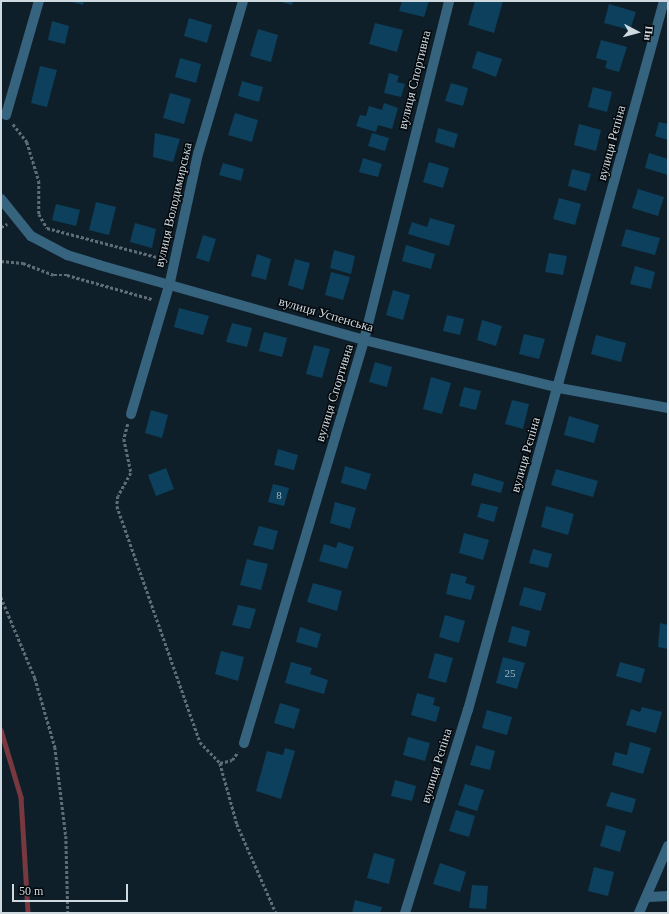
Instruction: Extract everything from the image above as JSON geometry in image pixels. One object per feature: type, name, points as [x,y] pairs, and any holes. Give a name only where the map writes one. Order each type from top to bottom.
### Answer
[{"type":"street","points":[[6,115],[39,1]]},
{"type":"street","name":"вулиця Володимирська","points":[[131,414],[170,282],[198,154],[244,1]]},
{"type":"street","name":"вулиця Спортивна","points":[[244,743],[364,340],[449,1]]},
{"type":"street","name":"вулиця Рєпіна","points":[[405,913],[468,710],[559,388],[664,1]]},
{"type":"street","name":"вулиця Успенська","points":[[1,199],[14,220],[49,247],[98,265],[170,282],[364,340],[559,388],[668,408]]},
{"type":"street","points":[[639,913],[649,897],[668,846]]},
{"type":"street","points":[[649,897],[668,896]]},
{"type":"path","points":[[6,115],[27,142],[39,182],[39,214],[47,228],[175,262]]},
{"type":"path","points":[[1,262],[23,262],[54,275],[67,275],[164,302]]},
{"type":"path","points":[[131,414],[124,439],[131,473],[118,496],[117,506],[200,742],[220,763],[236,824],[276,913]]},
{"type":"path","points":[[1,597],[34,678],[55,747],[66,836],[68,913]]},
{"type":"path","points":[[220,763],[232,760],[244,743]]},
{"type":"building","points":[[69,1],[84,1],[83,5]]},
{"type":"building","points":[[278,1],[293,1],[292,5]]},
{"type":"building","points":[[402,1],[429,1],[424,17],[399,11]]},
{"type":"building","points":[[475,1],[503,1],[494,33],[468,25]]},
{"type":"building","points":[[609,4],[636,12],[630,30],[604,23]]},
{"type":"building","points":[[189,18],[212,25],[207,43],[184,36]]},
{"type":"building","points":[[52,21],[69,26],[65,44],[48,40]]},
{"type":"building","points":[[375,23],[403,30],[397,52],[369,44]]},
{"type":"building","points":[[258,29],[278,35],[271,62],[250,56]]},
{"type":"building","points":[[601,40],[627,47],[619,72],[605,68],[607,61],[596,58]]},
{"type":"building","points":[[477,51],[502,59],[496,77],[472,68]]},
{"type":"building","points":[[180,58],[201,64],[196,83],[175,77]]},
{"type":"building","points":[[40,66],[57,70],[47,107],[31,103]]},
{"type":"building","points":[[389,73],[399,76],[397,82],[405,84],[401,97],[384,93]]},
{"type":"building","points":[[242,81],[263,87],[259,102],[238,96]]},
{"type":"building","points":[[451,83],[468,88],[463,106],[445,101]]},
{"type":"building","points":[[593,87],[612,92],[607,112],[588,107]]},
{"type":"building","points":[[170,93],[191,99],[184,124],[163,118]]},
{"type":"building","points":[[384,103],[398,108],[392,129],[378,125],[376,132],[356,126],[360,115],[366,116],[369,106],[382,110]]},
{"type":"building","points":[[235,113],[258,120],[252,142],[228,135]]},
{"type":"building","points":[[659,122],[668,124],[668,140],[655,136]]},
{"type":"building","points":[[579,124],[601,130],[596,151],[574,145]]},
{"type":"building","points":[[438,128],[458,134],[454,148],[435,142]]},
{"type":"building","points":[[155,133],[180,139],[173,162],[153,157]]},
{"type":"building","points":[[372,133],[389,138],[385,151],[368,146]]},
{"type":"building","points":[[649,153],[668,159],[668,175],[645,168]]},
{"type":"building","points":[[363,158],[382,164],[378,177],[359,172]]},
{"type":"building","points":[[429,162],[449,168],[443,188],[423,182]]},
{"type":"building","points":[[223,163],[244,169],[241,181],[219,175]]},
{"type":"building","points":[[572,169],[591,174],[586,191],[568,186]]},
{"type":"building","points":[[638,189],[664,197],[658,216],[632,208]]},
{"type":"building","points":[[559,198],[581,204],[575,225],[553,219]]},
{"type":"building","points":[[96,202],[116,207],[109,235],[89,230]]},
{"type":"building","points":[[56,204],[80,210],[76,226],[52,220]]},
{"type":"building","points":[[430,218],[455,225],[449,246],[408,234],[412,222],[427,227]]},
{"type":"building","points":[[135,223],[156,229],[152,248],[130,242]]},
{"type":"building","points":[[626,229],[660,238],[655,255],[621,246]]},
{"type":"building","points":[[203,235],[216,239],[209,262],[196,258]]},
{"type":"building","points":[[406,245],[435,254],[431,269],[402,261]]},
{"type":"building","points":[[334,250],[355,256],[351,274],[330,268]]},
{"type":"building","points":[[549,253],[567,256],[563,275],[545,272]]},
{"type":"building","points":[[257,254],[271,259],[266,280],[251,276]]},
{"type":"building","points":[[295,259],[310,263],[303,290],[288,285]]},
{"type":"building","points":[[635,266],[655,272],[651,289],[630,284]]},
{"type":"building","points":[[331,272],[350,277],[343,300],[325,295]]},
{"type":"building","points":[[393,290],[410,295],[403,320],[386,315]]},
{"type":"building","points":[[179,308],[209,316],[203,335],[174,327]]},
{"type":"building","points":[[447,315],[464,319],[460,335],[443,331]]},
{"type":"building","points":[[482,320],[502,326],[496,346],[477,340]]},
{"type":"building","points":[[232,323],[252,328],[247,347],[226,342]]},
{"type":"building","points":[[264,332],[287,338],[282,357],[259,351]]},
{"type":"building","points":[[524,334],[545,339],[539,359],[519,354]]},
{"type":"building","points":[[596,335],[626,343],[621,362],[591,354]]},
{"type":"building","points":[[314,345],[330,349],[322,378],[306,374]]},
{"type":"building","points":[[375,362],[392,367],[387,387],[369,382]]},
{"type":"building","points":[[431,377],[451,383],[442,414],[423,409]]},
{"type":"building","points":[[464,387],[481,391],[476,410],[459,406]]},
{"type":"building","points":[[512,400],[529,404],[523,429],[505,424]]},
{"type":"building","points":[[151,410],[168,415],[162,438],[145,433]]},
{"type":"building","points":[[569,416],[599,425],[594,443],[564,435]]},
{"type":"building","points":[[278,449],[298,455],[294,470],[274,465]]},
{"type":"building","points":[[345,466],[371,474],[366,490],[341,483]]},
{"type":"building","points":[[166,468],[174,489],[156,496],[148,475]]},
{"type":"building","points":[[556,469],[598,481],[593,497],[551,485]]},
{"type":"building","points":[[474,473],[504,482],[501,493],[471,485]]},
{"type":"building","points":[[273,484],[289,488],[284,506],[268,502]]},
{"type":"building","points":[[335,502],[356,508],[350,529],[330,523]]},
{"type":"building","points":[[481,503],[498,507],[494,522],[477,517]]},
{"type":"building","points":[[546,506],[574,514],[568,535],[541,527]]},
{"type":"building","points":[[259,526],[278,531],[273,550],[253,545]]},
{"type":"building","points":[[464,533],[489,540],[483,560],[459,553]]},
{"type":"building","points":[[338,542],[354,547],[347,569],[319,561],[324,544],[336,548]]},
{"type":"building","points":[[533,549],[552,554],[548,568],[529,563]]},
{"type":"building","points":[[247,559],[268,564],[261,590],[240,585]]},
{"type":"building","points":[[451,573],[467,577],[465,583],[475,586],[471,600],[446,594]]},
{"type":"building","points":[[313,583],[342,591],[337,611],[307,602]]},
{"type":"building","points":[[524,587],[546,593],[541,611],[519,605]]},
{"type":"building","points":[[238,605],[256,609],[250,629],[232,625]]},
{"type":"building","points":[[445,615],[465,621],[459,643],[439,637]]},
{"type":"building","points":[[660,623],[668,625],[668,649],[658,647]]},
{"type":"building","points":[[512,626],[530,631],[526,647],[508,642]]},
{"type":"building","points":[[300,627],[321,634],[317,648],[296,642]]},
{"type":"building","points":[[221,651],[244,657],[238,681],[215,674]]},
{"type":"building","points":[[435,653],[453,658],[446,683],[428,678]]},
{"type":"building","points":[[503,657],[525,663],[517,689],[496,683]]},
{"type":"building","points":[[291,662],[312,668],[310,674],[328,680],[324,694],[285,683]]},
{"type":"building","points":[[620,662],[645,669],[641,683],[616,676]]},
{"type":"building","points":[[417,693],[435,698],[433,705],[440,707],[436,722],[411,715]]},
{"type":"building","points":[[280,703],[300,709],[294,729],[274,723]]},
{"type":"building","points":[[642,707],[662,712],[656,733],[626,725],[631,709],[640,712]]},
{"type":"building","points":[[487,710],[512,717],[507,735],[482,728]]},
{"type":"building","points":[[408,737],[430,743],[425,761],[403,755]]},
{"type":"building","points":[[630,742],[651,748],[643,774],[612,765],[615,752],[627,755]]},
{"type":"building","points":[[476,745],[495,751],[490,770],[470,765]]},
{"type":"building","points":[[285,748],[295,751],[281,799],[256,791],[267,751],[283,755]]},
{"type":"building","points":[[395,780],[416,786],[412,801],[391,796]]},
{"type":"building","points":[[465,784],[484,790],[477,811],[458,805]]},
{"type":"building","points":[[611,792],[636,799],[632,813],[606,806]]},
{"type":"building","points":[[456,810],[475,816],[469,837],[449,831]]},
{"type":"building","points":[[606,825],[626,831],[620,852],[600,846]]},
{"type":"building","points":[[374,853],[395,859],[389,884],[367,878]]},
{"type":"building","points":[[440,863],[466,872],[460,892],[433,884]]},
{"type":"building","points":[[594,867],[614,872],[608,896],[588,891]]},
{"type":"building","points":[[472,885],[488,886],[486,909],[469,908]]},
{"type":"building","points":[[355,900],[382,907],[380,913],[352,913]]},
{"type":"waterway","points":[[1,730],[21,797],[28,913]]}]
